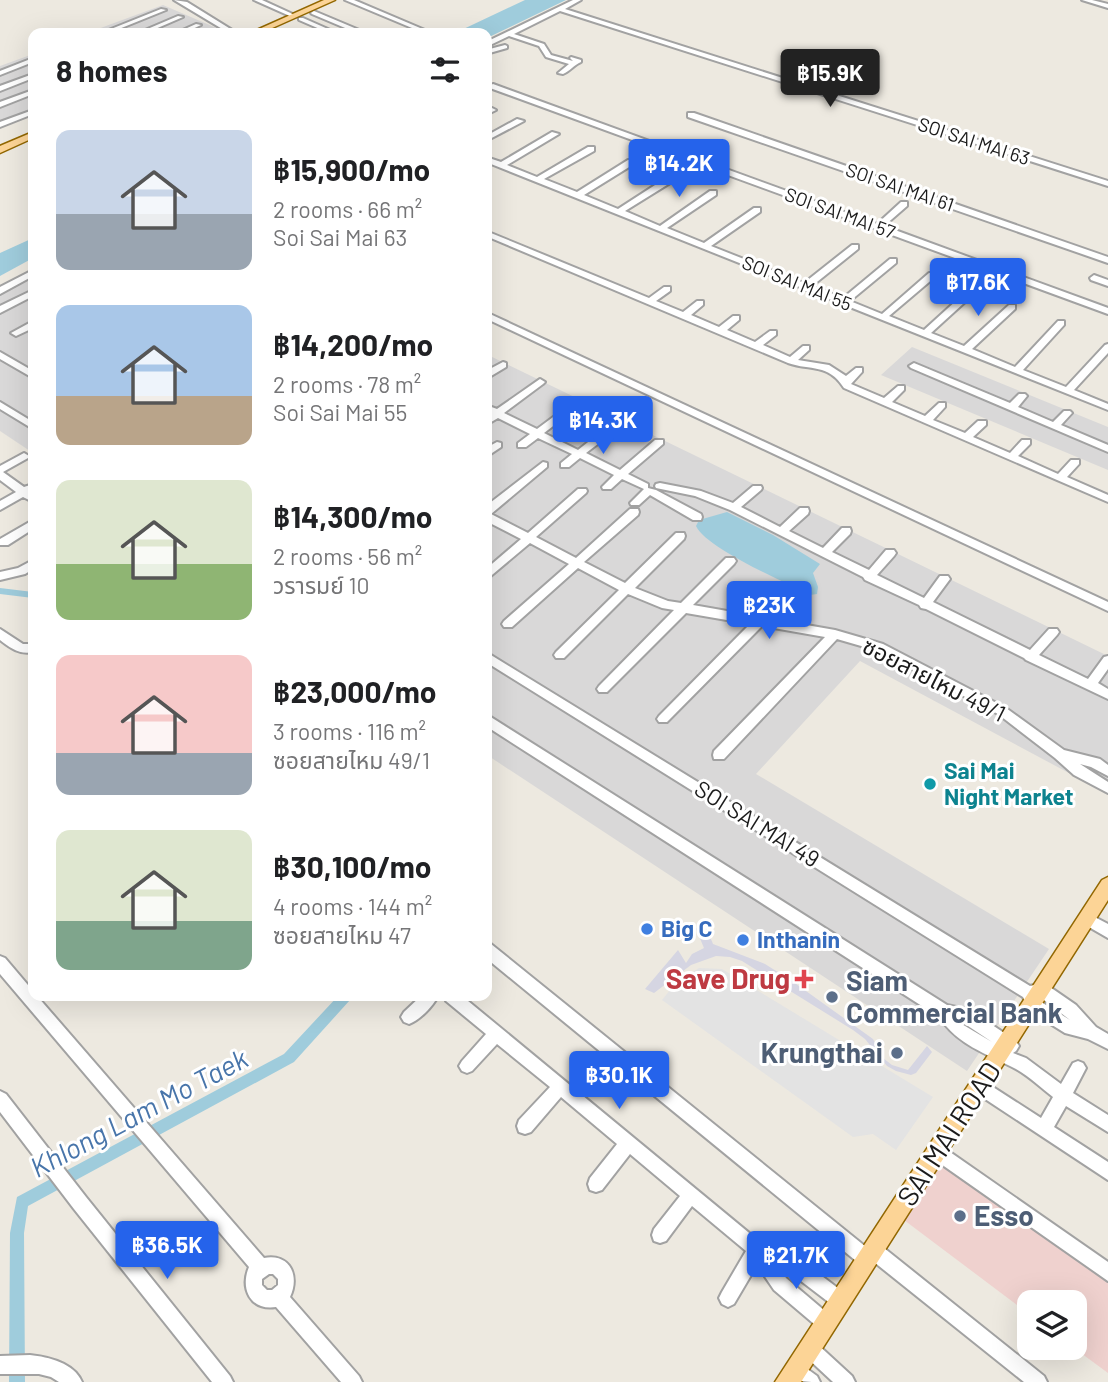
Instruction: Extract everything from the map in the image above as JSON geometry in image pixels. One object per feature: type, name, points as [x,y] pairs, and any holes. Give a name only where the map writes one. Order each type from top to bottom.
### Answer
[{"type":"main road","points":[[277,28],[331,0]]},
{"type":"main road","points":[[268,28],[346,0]]},
{"type":"main road","points":[[0,142],[28,130]]},
{"type":"main road","points":[[0,149],[28,137]]},
{"type":"main road","name":"SAI MAI ROAD","points":[[798,1378],[809,1348],[1004,1048],[1034,995],[1108,885]]},
{"type":"street","points":[[177,0],[225,28]]},
{"type":"street","points":[[257,0],[323,28]]},
{"type":"street","points":[[346,0],[417,28]]},
{"type":"street","points":[[492,42],[578,0]]},
{"type":"street","points":[[1085,0],[1108,6]]},
{"type":"street","points":[[378,12],[390,7]]},
{"type":"street","name":"SOI SAI MAI 63","points":[[560,9],[1108,184]]},
{"type":"street","points":[[116,28],[163,10]]},
{"type":"street","points":[[314,13],[350,28]]},
{"type":"street","points":[[550,13],[560,19]]},
{"type":"street","points":[[154,28],[180,18]]},
{"type":"street","points":[[191,28],[198,25]]},
{"type":"street","points":[[508,34],[542,45],[548,56],[573,61],[569,70],[561,73]]},
{"type":"street","points":[[492,50],[505,47]]},
{"type":"street","points":[[0,73],[28,62]]},
{"type":"street","points":[[0,89],[28,78]]},
{"type":"street","name":"SOI SAI MAI 57","points":[[493,86],[1108,311]]},
{"type":"street","points":[[0,106],[28,94]]},
{"type":"street","points":[[0,125],[28,114]]},
{"type":"street","name":"SOI SAI MAI 61","points":[[691,115],[1108,260]]},
{"type":"street","points":[[492,136],[520,121]]},
{"type":"street","points":[[501,165],[555,135]]},
{"type":"street","points":[[537,180],[591,149]]},
{"type":"street","name":"SOI SAI MAI 55","points":[[492,161],[1108,407]]},
{"type":"street","points":[[577,196],[631,162]]},
{"type":"street","points":[[618,212],[672,177]]},
{"type":"street","points":[[660,229],[713,193]]},
{"type":"street","points":[[877,227],[904,204]]},
{"type":"street","points":[[705,246],[757,210]]},
{"type":"street","points":[[492,235],[790,361],[822,366],[837,373],[846,386],[1107,497]]},
{"type":"street","points":[[806,286],[855,247]]},
{"type":"street","points":[[844,302],[893,261]]},
{"type":"street","points":[[883,317],[932,275]]},
{"type":"street","points":[[0,291],[28,276]]},
{"type":"street","points":[[1094,278],[1108,283]]},
{"type":"street","points":[[650,301],[667,289]]},
{"type":"street","points":[[925,334],[972,291]]},
{"type":"street","points":[[0,310],[28,296]]},
{"type":"street","points":[[684,316],[700,303]]},
{"type":"street","points":[[966,350],[1012,307]]},
{"type":"street","points":[[492,317],[1108,607]]},
{"type":"street","points":[[720,331],[736,318]]},
{"type":"street","points":[[1016,370],[1061,323]]},
{"type":"street","points":[[16,333],[28,327]]},
{"type":"street","points":[[757,346],[773,333]]},
{"type":"street","points":[[1068,391],[1108,347]]},
{"type":"street","points":[[790,361],[806,348]]},
{"type":"street","points":[[0,355],[28,372]]},
{"type":"street","points":[[492,372],[503,365]]},
{"type":"street","points":[[914,366],[1108,449]]},
{"type":"street","points":[[845,382],[859,370]]},
{"type":"street","points":[[492,418],[540,382]]},
{"type":"street","points":[[885,403],[901,388]]},
{"type":"street","points":[[1011,408],[1022,396]]},
{"type":"street","points":[[522,445],[579,402]]},
{"type":"street","points":[[0,405],[28,423]]},
{"type":"street","points":[[926,421],[942,405]]},
{"type":"street","points":[[492,411],[651,489],[696,517]]},
{"type":"street","points":[[1055,426],[1067,413]]},
{"type":"street","points":[[565,466],[620,422]]},
{"type":"street","points":[[966,438],[982,423]]},
{"type":"street","points":[[607,487],[659,442]]},
{"type":"street","points":[[1011,457],[1026,442]]},
{"type":"street","points":[[492,449],[497,445]]},
{"type":"street","points":[[0,470],[24,456]]},
{"type":"street","points":[[1060,478],[1075,462]]},
{"type":"street","points":[[492,509],[543,465]]},
{"type":"street","points":[[0,475],[28,492]]},
{"type":"street","points":[[734,508],[757,488]]},
{"type":"street","points":[[508,624],[576,563],[651,489]]},
{"type":"street","points":[[651,489],[697,493],[734,508],[1108,694]]},
{"type":"street","points":[[492,571],[582,491]]},
{"type":"street","points":[[0,506],[28,494]]},
{"type":"street","points":[[780,532],[804,511]]},
{"type":"street","name":"ซอยสายไหม 49/1","points":[[492,517],[627,589],[682,610],[835,634],[879,647],[1002,711],[1079,771],[1106,779]]},
{"type":"street","points":[[4,542],[28,527]]},
{"type":"street","points":[[824,554],[846,531]]},
{"type":"street","points":[[561,655],[680,536]]},
{"type":"street","points":[[869,576],[890,553]]},
{"type":"street","points":[[603,689],[730,562]]},
{"type":"street","points":[[0,576],[28,567]]},
{"type":"street","points":[[926,605],[944,579]]},
{"type":"street","points":[[663,719],[758,623]]},
{"type":"street","points":[[1030,657],[1053,632]]},
{"type":"street","points":[[0,633],[20,648],[28,649]]},
{"type":"street","points":[[719,755],[835,634]]},
{"type":"street","name":"SOI SAI MAI 49","points":[[492,660],[1034,995],[1070,1028],[1091,1032],[1108,1042]]},
{"type":"street","points":[[1089,686],[1108,660]]},
{"type":"street","points":[[492,723],[944,1012],[956,1028],[1004,1048],[1064,1096],[1108,1124]]},
{"type":"street","points":[[1087,919],[1108,932]]},
{"type":"street","points":[[492,954],[870,1255],[1038,1382]]},
{"type":"street","points":[[0,963],[28,996]]},
{"type":"street","points":[[32,1001],[262,1269],[254,1279],[254,1291],[262,1299],[278,1296],[353,1382]]},
{"type":"street","points":[[409,1017],[425,1001]]},
{"type":"street","points":[[458,1001],[760,1252],[788,1261],[841,1301]]},
{"type":"street","points":[[467,1066],[496,1033]]},
{"type":"street","points":[[1047,1124],[1078,1068]]},
{"type":"street","points":[[525,1126],[561,1086]]},
{"type":"street","points":[[979,1086],[1108,1172]]},
{"type":"street","points":[[0,1099],[223,1382]]},
{"type":"street","points":[[596,1184],[628,1143]]},
{"type":"street","points":[[937,1152],[1108,1272]]},
{"type":"street","points":[[660,1235],[691,1194]]},
{"type":"street","points":[[728,1298],[760,1252]]},
{"type":"street","points":[[760,1252],[769,1272],[780,1284],[826,1323]]},
{"type":"street","points":[[809,1348],[845,1382]]},
{"type":"street","points":[[0,1365],[37,1364],[56,1368],[74,1382]]},
{"type":"shaded area","points":[[163,5],[216,28],[101,28]]},
{"type":"shaded area","points":[[28,56],[28,116],[0,127],[0,66]]},
{"type":"shaded area","points":[[28,279],[28,450],[0,431],[0,293]]},
{"type":"shaded area","points":[[912,347],[1108,427],[1108,470],[881,375]]},
{"type":"shaded area","points":[[492,357],[1108,656],[1108,794],[860,661],[756,774],[1049,949],[967,1071],[492,758]]},
{"type":"shaded area","points":[[704,920],[714,926],[709,934],[713,944],[765,964],[792,981],[873,1039],[883,1058],[892,1065],[908,1070],[927,1046],[932,1052],[916,1073],[911,1075],[896,1071],[887,1066],[865,1039],[853,1030],[742,961],[730,957],[716,956],[691,965],[654,993],[645,989],[678,950],[686,963],[692,954],[704,948],[696,929]]},
{"type":"shaded area","points":[[699,968],[722,969],[933,1097],[896,1150],[873,1134],[853,1137],[662,1000],[674,985]]},
{"type":"shaded area","points":[[937,1151],[1108,1271],[1108,1373],[1087,1358],[1087,1290],[1017,1290],[1017,1305],[896,1214]]},
{"type":"water","points":[[525,0],[566,0],[492,36],[492,28],[466,28]]},
{"type":"water","points":[[28,240],[28,261],[0,276],[0,253]]},
{"type":"water","points":[[727,512],[773,535],[820,564],[813,573],[818,587],[817,594],[810,595],[730,555],[703,535],[696,526],[699,520]]},
{"type":"waterway","name":"Khlong Lam Mo Taek","points":[[0,591],[28,594]]},
{"type":"waterway","name":"Khlong Lam Mo Taek","points":[[17,1382],[17,1233],[22,1202],[289,1058],[341,1001]]},
{"type":"place","name":"Sai Mai Night Market","points":[[930,784]]},
{"type":"place","name":"Big C","points":[[647,929]]},
{"type":"place","name":"Inthanin","points":[[743,940]]},
{"type":"place","name":"Save Drug","points":[[804,979]]},
{"type":"place","name":"Siam Commercial Bank","points":[[832,997]]},
{"type":"place","name":"Krungthai","points":[[897,1053]]},
{"type":"place","name":"Esso","points":[[960,1216]]}]
